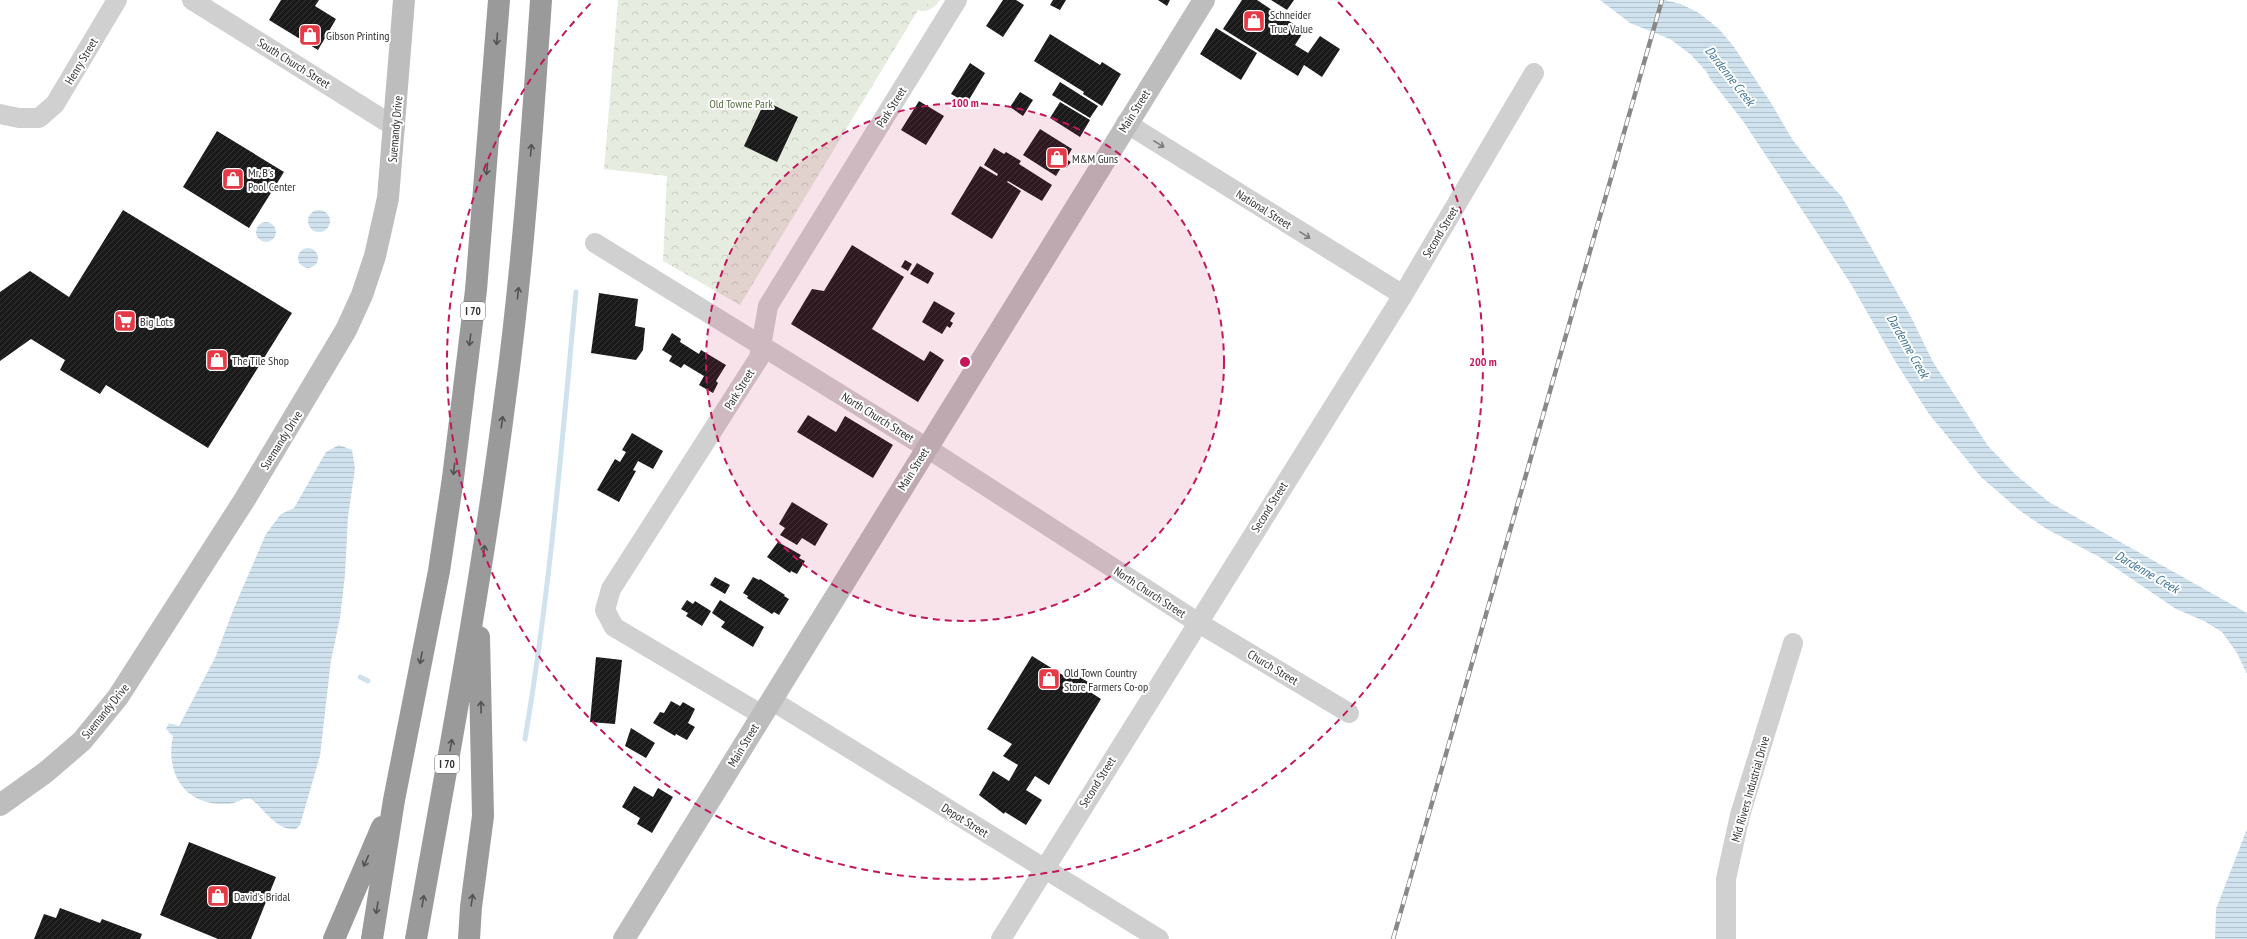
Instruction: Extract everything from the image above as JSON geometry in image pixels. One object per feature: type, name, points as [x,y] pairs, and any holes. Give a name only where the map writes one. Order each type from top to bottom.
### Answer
[{"type":"highway","name":"I 70","points":[[372,939],[394,800],[439,571],[453,478],[476,290],[499,0]]},
{"type":"highway","name":"I 70","points":[[416,939],[478,590],[517,302],[534,114],[541,0]]},
{"type":"highway","points":[[469,939],[471,907],[483,816],[478,590]]},
{"type":"highway","points":[[334,939],[394,800]]},
{"type":"street","name":"Henry Street","points":[[0,114],[19,118],[39,118],[55,104],[118,0]]},
{"type":"street","name":"South Church Street","points":[[192,0],[395,127]]},
{"type":"street","name":"Suemandy Drive","points":[[0,805],[46,772],[82,740],[118,697],[149,651],[309,395],[346,330],[362,295],[375,256],[388,198],[395,127],[404,0]]},
{"type":"street","name":"Park Street","points":[[766,707],[614,627],[605,610],[611,589],[758,358],[768,306],[957,0]]},
{"type":"street","name":"Main Street","points":[[624,939],[1126,123],[1204,0]]},
{"type":"street","name":"Second Street","points":[[1001,939],[1197,622],[1403,295],[1534,73]]},
{"type":"street","name":"National Street","points":[[1126,123],[1403,295]]},
{"type":"street","name":"North Church Street","points":[[595,243],[761,344],[1197,622]]},
{"type":"street","name":"Church Street","points":[[1197,622],[1349,713]]},
{"type":"street","name":"Mid Rivers Industrial Drive","points":[[1726,939],[1726,879],[1739,822],[1793,643]]},
{"type":"street","name":"Depot Street","points":[[766,707],[1043,869],[1159,939]]},
{"type":"green space","name":"Old Towne Park","points":[[618,0],[940,0],[930,9],[925,11],[918,10],[740,305],[663,261],[667,176],[604,169]]},
{"type":"green space","points":[[901,0],[935,0],[932,6],[928,3],[922,11]]},
{"type":"water","name":"Dardenne Creek","points":[[1600,0],[1665,0],[1681,4],[1699,13],[1719,29],[1734,47],[1771,103],[1792,139],[1810,162],[1842,197],[1910,315],[1933,362],[1988,446],[2016,475],[2049,502],[2247,613],[2247,674],[2237,653],[2222,632],[2204,621],[2176,609],[2101,558],[2045,528],[2019,510],[1981,477],[1929,414],[1895,361],[1851,284],[1743,121],[1711,80],[1706,71],[1690,54],[1670,39],[1630,23]]},
{"type":"water","points":[[319,210],[327,213],[330,221],[327,229],[319,232],[311,229],[308,221],[311,213]]},
{"type":"water","points":[[266,222],[273,225],[276,232],[273,239],[266,242],[259,239],[256,232],[259,225]]},
{"type":"water","points":[[308,248],[315,251],[318,258],[315,265],[308,268],[301,265],[298,258],[301,251]]},
{"type":"water","points":[[339,445],[352,450],[355,468],[348,517],[345,575],[340,618],[331,660],[320,756],[300,825],[296,829],[289,829],[277,823],[251,799],[245,799],[230,804],[212,803],[200,800],[189,793],[181,785],[175,775],[171,750],[173,736],[166,729],[169,723],[179,726],[215,658],[234,608],[266,534],[281,514],[294,508],[326,452]]},
{"type":"water","points":[[2247,829],[2247,939],[2215,939],[2216,909]]},
{"type":"building","name":"Gibson Printing","points":[[281,0],[319,0],[315,6],[336,19],[318,50],[269,20]]},
{"type":"building","points":[[1003,0],[1016,0],[1024,5],[1003,37],[986,26]]},
{"type":"building","points":[[1053,0],[1066,0],[1060,10],[1050,5]]},
{"type":"building","points":[[1158,0],[1170,0],[1167,6]]},
{"type":"building","points":[[1242,0],[1257,0],[1304,31],[1295,45],[1308,53],[1320,36],[1340,49],[1322,77],[1304,65],[1298,76],[1223,29]]},
{"type":"building","points":[[1271,0],[1294,0],[1287,10]]},
{"type":"building","points":[[1216,28],[1257,53],[1241,80],[1200,54]]},
{"type":"building","points":[[1050,34],[1100,65],[1102,62],[1121,74],[1102,106],[1083,94],[1084,92],[1034,61]]},
{"type":"building","points":[[970,63],[985,73],[967,103],[951,94]]},
{"type":"building","points":[[1060,82],[1098,106],[1090,118],[1052,95]]},
{"type":"building","points":[[1020,92],[1033,100],[1023,116],[1010,107]]},
{"type":"building","points":[[765,101],[798,117],[777,162],[744,146]]},
{"type":"building","points":[[919,101],[944,116],[926,145],[901,130]]},
{"type":"building","points":[[1060,102],[1090,120],[1080,137],[1050,118]]},
{"type":"building","points":[[1040,129],[1072,149],[1066,159],[1071,162],[1066,168],[1062,166],[1056,176],[1023,155]]},
{"type":"building","name":"Mr. B's Pool Center","points":[[217,131],[284,172],[249,228],[183,187]]},
{"type":"building","points":[[994,148],[1004,154],[1006,152],[1021,161],[1019,164],[1052,185],[1042,201],[1008,181],[1007,182],[1021,191],[992,239],[951,214],[980,166],[997,176],[998,174],[984,165]]},
{"type":"building","points":[[123,210],[292,313],[208,448],[106,385],[100,394],[60,370],[65,360],[31,339],[0,361],[0,292],[30,271],[69,297]]},
{"type":"building","points":[[852,245],[904,277],[872,329],[924,361],[930,351],[944,360],[918,402],[791,324],[812,289],[824,291]]},
{"type":"building","points":[[905,260],[912,264],[908,271],[901,267]]},
{"type":"building","points":[[917,263],[934,273],[928,284],[910,274]]},
{"type":"building","points":[[599,293],[638,299],[635,326],[645,328],[643,350],[636,360],[591,353]]},
{"type":"building","points":[[934,301],[955,313],[950,321],[953,323],[950,328],[947,326],[942,334],[922,322]]},
{"type":"building","points":[[672,333],[681,339],[680,342],[699,354],[701,350],[726,365],[716,381],[718,383],[713,393],[699,385],[704,376],[684,364],[681,368],[669,361],[672,356],[662,350]]},
{"type":"building","points":[[808,415],[836,432],[845,416],[893,445],[873,478],[797,432]]},
{"type":"building","points":[[632,433],[663,451],[653,469],[638,461],[633,470],[636,471],[619,502],[597,490],[615,459],[620,462],[626,452],[622,450]]},
{"type":"building","points":[[792,502],[828,524],[815,546],[802,538],[797,545],[780,535],[785,528],[779,524]]},
{"type":"building","points":[[778,542],[801,555],[799,558],[805,561],[797,574],[791,571],[790,573],[767,557]]},
{"type":"building","points":[[715,577],[730,585],[725,594],[710,585]]},
{"type":"building","points":[[753,577],[759,580],[760,579],[789,599],[779,615],[774,612],[772,614],[747,598],[748,596],[743,593]]},
{"type":"building","points":[[687,600],[693,604],[695,601],[711,611],[702,626],[686,616],[688,613],[681,609]]},
{"type":"building","points":[[720,600],[764,627],[753,647],[721,627],[725,622],[712,613]]},
{"type":"building","points":[[1032,656],[1066,677],[1070,671],[1088,682],[1084,688],[1101,699],[1049,785],[1035,776],[1026,790],[1042,800],[1026,825],[1005,812],[1004,814],[979,795],[993,771],[1009,781],[1018,765],[1003,756],[1012,744],[987,729]]},
{"type":"building","points":[[596,657],[622,660],[615,724],[590,722]]},
{"type":"building","points":[[671,701],[680,706],[683,702],[695,709],[688,723],[695,727],[687,740],[676,734],[675,736],[653,723],[660,712],[664,713]]},
{"type":"building","points":[[631,728],[655,743],[646,758],[625,746]]},
{"type":"building","points":[[634,786],[653,797],[658,788],[673,797],[652,833],[637,824],[640,818],[622,807]]},
{"type":"building","name":"David's Bridal","points":[[189,842],[276,877],[251,939],[218,939],[160,915]]},
{"type":"building","points":[[60,908],[100,923],[102,919],[142,934],[140,939],[34,939],[44,914],[56,918]]},
{"type":"waterway","points":[[525,739],[542,628],[576,292]]},
{"type":"waterway","points":[[360,677],[368,681]]},
{"type":"railway","points":[[1393,939],[1662,0]]},
{"type":"place","name":"Schneider True Value","points":[[1254,21]]},
{"type":"place","name":"Gibson Printing","points":[[310,35]]},
{"type":"place","name":"M&M Guns","points":[[1057,158]]},
{"type":"place","name":"Mr. B's Pool Center","points":[[233,179]]},
{"type":"place","name":"Big Lots","points":[[125,321]]},
{"type":"place","name":"The Tile Shop","points":[[217,360]]},
{"type":"place","name":"Old Town Country Store Farmers Co-op","points":[[1049,679]]},
{"type":"place","name":"David's Bridal","points":[[218,896]]}]
